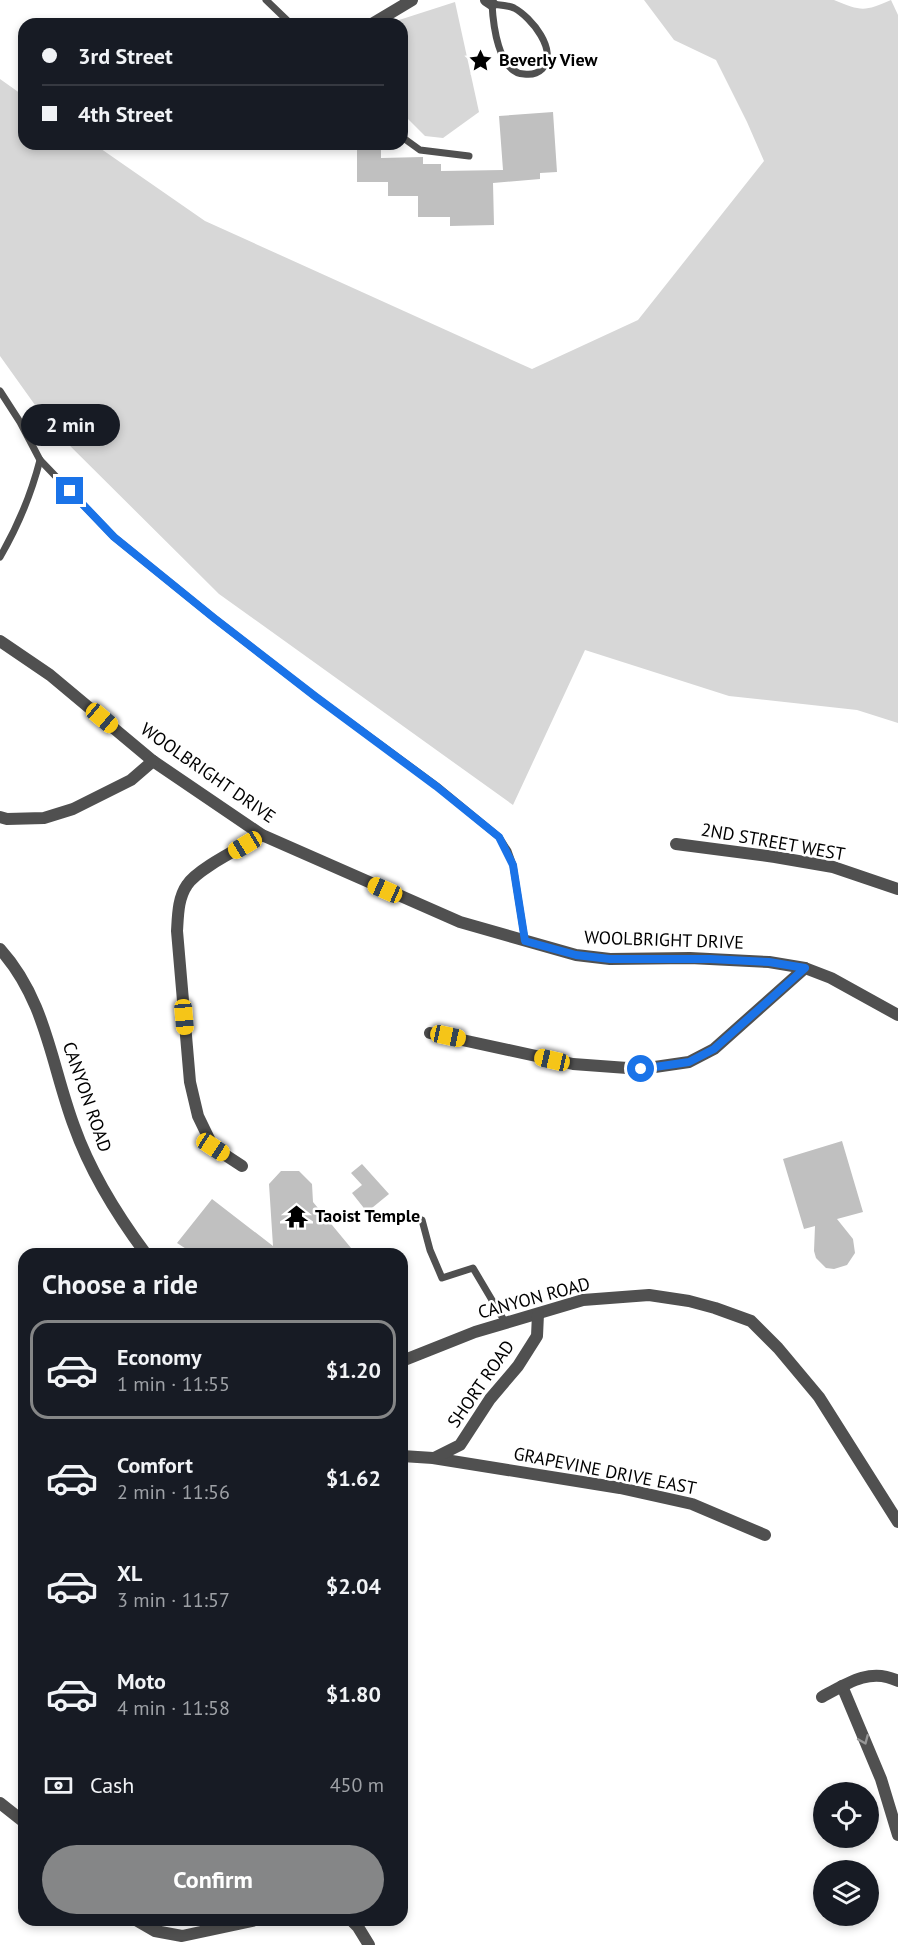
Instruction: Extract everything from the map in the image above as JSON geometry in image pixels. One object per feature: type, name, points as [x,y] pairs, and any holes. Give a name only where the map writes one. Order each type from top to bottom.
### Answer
[{"type":"street","points":[[380,18],[403,2]]},
{"type":"street","name":"WOOLBRIGHT DRIVE","points":[[0,641],[50,675],[153,761],[262,835],[459,922],[576,955],[610,959],[769,962],[805,968],[831,978],[898,1015]]},
{"type":"street","points":[[0,817],[7,819],[44,818],[73,809],[131,780],[153,761]]},
{"type":"street","points":[[242,1166],[213,1147],[198,1116],[190,1082],[177,931],[178,906],[186,886],[195,876],[262,835]]},
{"type":"street","name":"2ND STREET WEST","points":[[676,843],[834,867],[898,889]]},
{"type":"street","name":"CANYON ROAD","points":[[0,949],[15,966],[35,1002],[74,1127],[96,1174],[130,1233],[141,1248]]},
{"type":"street","points":[[430,1032],[573,1064],[641,1069],[689,1062],[714,1049],[805,968]]},
{"type":"street","name":"CANYON ROAD","points":[[408,1359],[505,1322],[583,1300],[649,1295],[689,1301],[751,1321],[778,1348],[819,1397],[898,1522]]},
{"type":"street","name":"SHORT ROAD","points":[[433,1458],[460,1445],[490,1399],[518,1366],[537,1336],[538,1314]]},
{"type":"street","name":"GRAPEVINE DRIVE EAST","points":[[408,1456],[433,1458],[620,1488],[692,1504],[765,1535]]},
{"type":"street","points":[[822,1697],[842,1686],[873,1674],[887,1676],[898,1682]]},
{"type":"street","points":[[842,1686],[881,1779],[898,1835]]},
{"type":"street","points":[[0,1803],[18,1817]]},
{"type":"street","points":[[146,1926],[155,1931],[182,1936],[228,1926]]},
{"type":"street","points":[[357,1926],[369,1945]]},
{"type":"lane","points":[[266,0],[285,18]]},
{"type":"lane","points":[[489,2],[513,7],[535,24],[544,41],[548,57],[542,69],[532,74],[520,74],[510,68],[497,44],[489,2]]},
{"type":"lane","points":[[408,141],[420,150],[469,156]]},
{"type":"lane","points":[[0,391],[21,422],[40,460],[114,537],[214,618],[436,786],[499,837],[513,865],[525,941]]},
{"type":"lane","points":[[0,557],[31,496],[40,460]]},
{"type":"lane","points":[[422,1220],[430,1250],[442,1278],[473,1268],[505,1322]]},
{"type":"shaded area","points":[[644,0],[834,0],[862,9],[891,0],[898,15],[898,723],[857,710],[729,696],[585,650],[513,805],[219,594],[50,426],[0,356],[0,79],[18,92],[18,150],[103,150],[205,221],[532,369],[638,320],[764,161],[716,60],[674,40]]},
{"type":"shaded area","points":[[455,2],[479,112],[443,138],[425,136],[408,119],[408,18],[405,18]]},
{"type":"building","points":[[553,112],[557,172],[540,173],[540,179],[493,183],[494,225],[450,226],[450,217],[418,217],[418,196],[388,196],[388,182],[357,182],[357,150],[381,150],[381,158],[423,157],[423,164],[441,164],[441,171],[503,170],[499,116]]},
{"type":"building","points":[[842,1141],[863,1212],[837,1219],[853,1239],[855,1253],[847,1265],[834,1269],[826,1268],[816,1258],[815,1226],[804,1229],[783,1159]]},
{"type":"building","name":"Taoist Temple","points":[[362,1164],[389,1194],[367,1212],[352,1193],[362,1185],[351,1173]]},
{"type":"building","name":"Taoist Temple","points":[[281,1171],[299,1171],[312,1184],[313,1202],[351,1248],[185,1248],[177,1243],[212,1199],[273,1246],[269,1184]]},
{"type":"place","name":"Beverly View","points":[[481,60]]},
{"type":"place","name":"Taoist Temple","points":[[297,1216]]},
{"type":"route","points":[[70,491],[114,537],[214,618],[436,786],[499,837],[513,865],[525,941],[576,955],[610,959],[690,958],[769,962],[805,968],[714,1049],[689,1062],[641,1069]]}]
